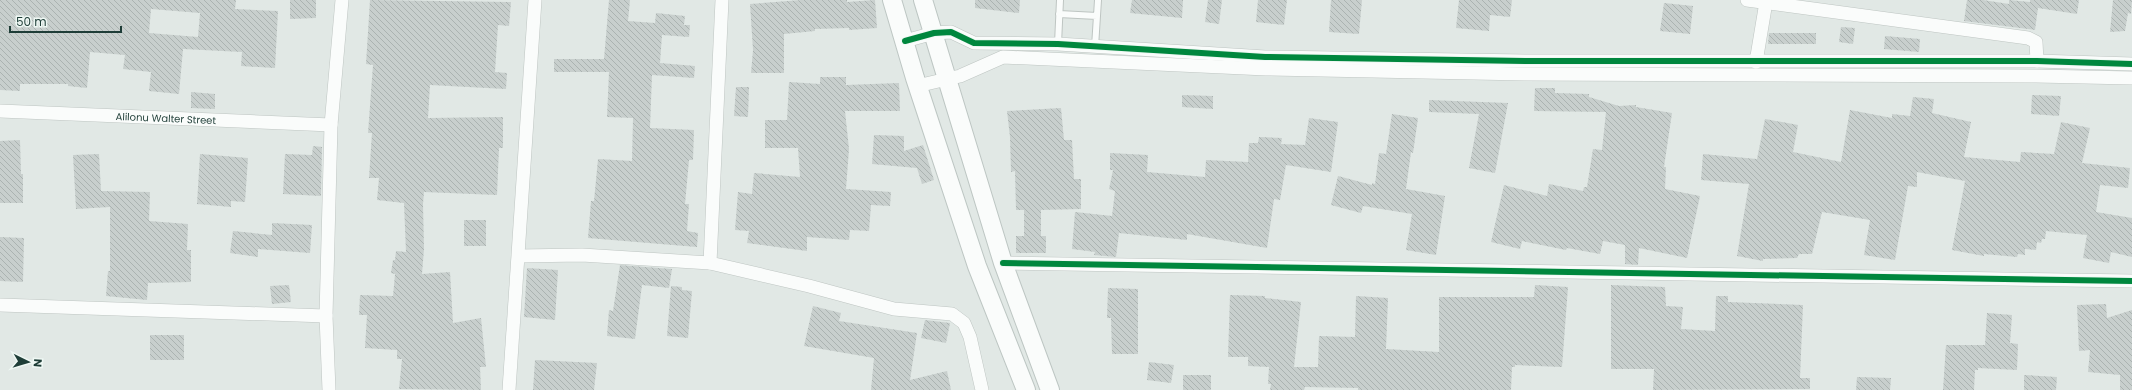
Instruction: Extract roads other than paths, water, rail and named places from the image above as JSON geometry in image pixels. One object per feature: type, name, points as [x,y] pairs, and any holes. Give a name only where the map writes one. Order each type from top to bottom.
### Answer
[{"type":"main road","points":[[892,0],[917,86],[980,273],[1026,390]]},
{"type":"main road","points":[[923,0],[1003,263],[1050,390]]},
{"type":"street","points":[[329,390],[326,316],[331,124],[342,0]]},
{"type":"street","points":[[509,390],[535,0]]},
{"type":"street","points":[[710,263],[722,0]]},
{"type":"street","points":[[1748,0],[2028,38],[2036,42],[2038,61]]},
{"type":"street","points":[[1756,62],[1766,2]]},
{"type":"street","points":[[905,41],[934,33],[951,32],[974,42],[1058,44],[1265,58],[1756,62],[2038,61],[2132,64]]},
{"type":"street","points":[[1129,49],[1129,63]]},
{"type":"street","points":[[917,86],[948,80],[1003,57],[1266,69],[1525,74],[2029,76],[2132,78]]},
{"type":"street","name":"Alilonu Walter Street","points":[[0,112],[331,124]]},
{"type":"street","points":[[519,256],[582,254],[710,263],[779,279],[894,309],[952,314],[964,323],[970,337],[982,390]]},
{"type":"street","points":[[1003,263],[2132,281]]},
{"type":"street","points":[[0,305],[326,316]]},
{"type":"lane","points":[[1058,44],[1060,0]]},
{"type":"lane","points":[[1095,47],[1098,0]]},
{"type":"lane","points":[[1059,14],[1097,16]]}]
